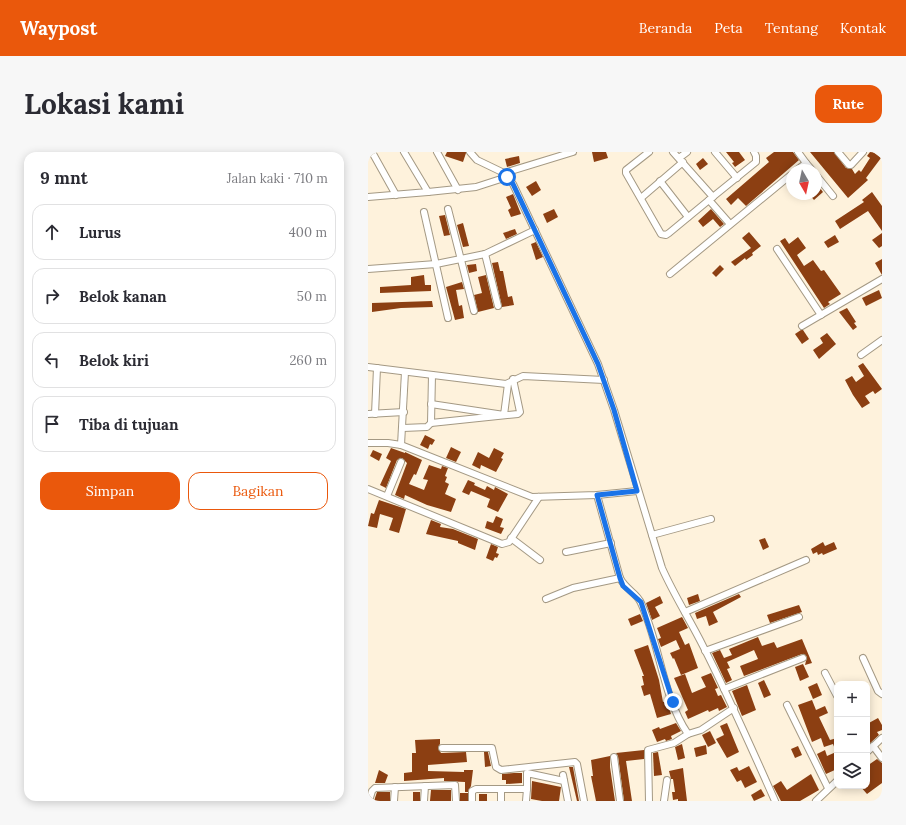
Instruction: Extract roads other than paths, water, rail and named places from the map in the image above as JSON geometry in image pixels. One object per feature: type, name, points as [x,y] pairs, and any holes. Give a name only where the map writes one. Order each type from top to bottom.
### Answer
[{"type":"street","points":[[372,152],[396,195]]},
{"type":"street","points":[[404,152],[428,192]]},
{"type":"street","points":[[437,152],[458,190]]},
{"type":"street","points":[[470,152],[477,160],[505,175],[513,184],[598,364],[664,574],[734,708],[775,801]]},
{"type":"street","points":[[368,197],[458,190],[476,187],[505,175],[573,152]]},
{"type":"street","points":[[648,152],[626,170],[628,178],[663,235],[669,233],[756,162],[757,159],[754,152]]},
{"type":"street","points":[[673,152],[681,160],[730,224]]},
{"type":"street","points":[[640,198],[660,181],[687,152]]},
{"type":"street","points":[[715,152],[737,178]]},
{"type":"street","points":[[798,152],[806,163]]},
{"type":"street","points":[[838,152],[849,165],[851,165],[863,152]]},
{"type":"street","points":[[670,274],[786,179]]},
{"type":"street","points":[[660,181],[688,217]]},
{"type":"street","points":[[822,182],[834,196]]},
{"type":"street","points":[[448,209],[459,260],[474,311]]},
{"type":"street","points":[[424,212],[448,318]]},
{"type":"street","points":[[368,269],[436,264],[485,254],[535,230]]},
{"type":"street","points":[[777,249],[821,315]]},
{"type":"street","points":[[485,254],[498,306]]},
{"type":"street","points":[[802,326],[882,279]]},
{"type":"street","points":[[861,355],[882,340]]},
{"type":"street","points":[[368,367],[432,375],[511,381],[523,376],[604,380]]},
{"type":"street","points":[[375,414],[377,368]]},
{"type":"street","points":[[401,445],[405,372]]},
{"type":"street","points":[[431,423],[432,375]]},
{"type":"street","points":[[431,404],[514,416],[520,412],[511,381]]},
{"type":"street","points":[[504,415],[511,381]]},
{"type":"street","points":[[368,414],[404,412]]},
{"type":"street","points":[[403,428],[427,426],[431,423],[504,415]]},
{"type":"street","points":[[368,443],[394,443],[401,445],[532,497],[597,495],[637,491]]},
{"type":"street","points":[[388,496],[401,462]]},
{"type":"street","points":[[368,489],[499,543],[507,543],[539,497]]},
{"type":"street","points":[[597,495],[623,586],[641,602],[673,702],[688,734]]},
{"type":"street","points":[[652,536],[711,519]]},
{"type":"street","points":[[511,538],[540,560]]},
{"type":"street","points":[[566,552],[611,543]]},
{"type":"street","points":[[685,612],[806,560]]},
{"type":"street","points":[[546,598],[573,588],[620,578]]},
{"type":"street","points":[[705,651],[799,617]]},
{"type":"street","points":[[724,689],[804,658]]},
{"type":"street","points":[[863,658],[878,691],[882,694]]},
{"type":"street","points":[[825,673],[834,690]]},
{"type":"street","points":[[787,705],[828,788]]},
{"type":"street","points":[[649,801],[648,750],[674,743],[688,734],[701,730],[734,708]]},
{"type":"street","points":[[870,749],[882,738]]},
{"type":"street","points":[[873,746],[882,758]]},
{"type":"street","points":[[442,748],[492,748],[496,767],[501,770],[575,762],[578,764],[584,801]]},
{"type":"street","points":[[614,757],[620,801]]},
{"type":"street","points":[[526,801],[527,774],[563,778],[568,801]]},
{"type":"street","points":[[664,801],[667,780]]},
{"type":"street","points":[[816,801],[834,783]]},
{"type":"street","points":[[370,801],[372,791],[375,788],[455,784],[456,801]]},
{"type":"street","points":[[424,801],[425,786]]},
{"type":"street","points":[[394,801],[395,788]]},
{"type":"street","points":[[501,789],[501,801]]},
{"type":"street","points":[[472,801],[473,790],[526,789]]}]
